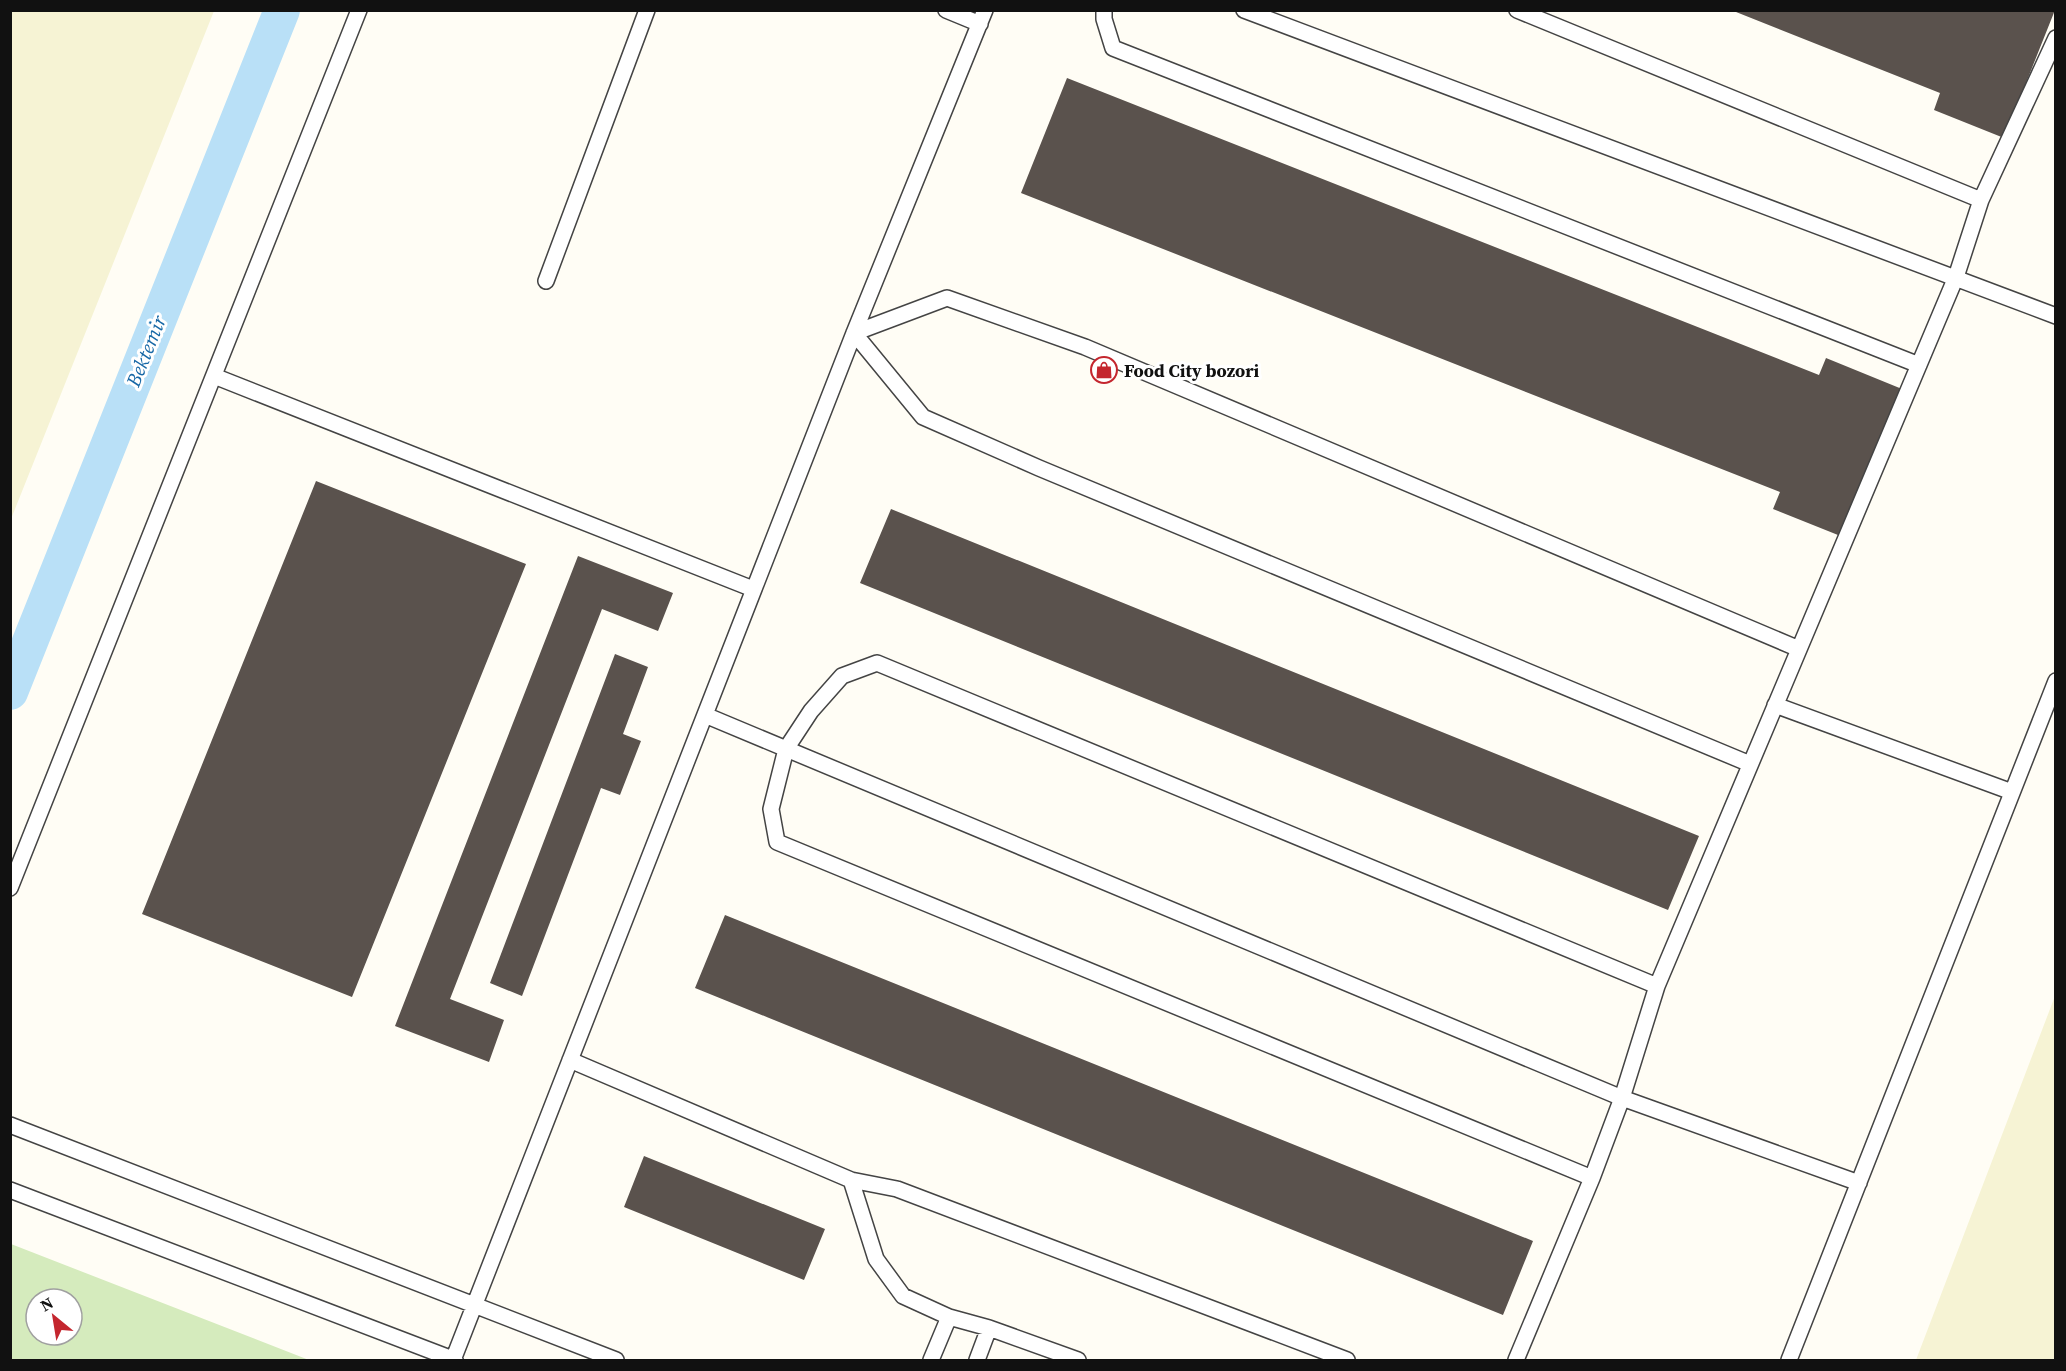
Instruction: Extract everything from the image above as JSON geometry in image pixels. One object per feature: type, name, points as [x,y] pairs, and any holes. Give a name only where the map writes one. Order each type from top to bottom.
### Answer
[{"type":"lane","points":[[10,888],[359,10]]},
{"type":"lane","points":[[546,280],[646,10]]},
{"type":"lane","points":[[10,1190],[454,1360],[753,589],[982,17],[946,10]]},
{"type":"lane","points":[[1104,10],[1104,19],[1113,48],[1919,365]]},
{"type":"lane","points":[[1244,10],[2055,316]]},
{"type":"lane","points":[[1517,10],[1981,200]]},
{"type":"lane","points":[[1516,1360],[1592,1178],[1622,1098],[1657,986],[1956,277],[1981,200],[2055,38]]},
{"type":"lane","points":[[854,333],[947,298],[1085,347],[1799,649]]},
{"type":"lane","points":[[854,333],[923,417],[1039,468],[1750,764]]},
{"type":"lane","points":[[214,376],[753,589]]},
{"type":"lane","points":[[1592,1178],[777,842],[771,809],[786,749],[811,711],[842,676],[877,663],[1657,986]]},
{"type":"lane","points":[[1790,1360],[2055,681]]},
{"type":"lane","points":[[1775,705],[2012,792]]},
{"type":"lane","points":[[705,715],[1622,1098],[1859,1183]]},
{"type":"lane","points":[[570,1060],[851,1180],[897,1189],[1347,1360]]},
{"type":"lane","points":[[10,1125],[616,1360]]},
{"type":"lane","points":[[851,1180],[876,1259],[903,1296],[949,1317],[989,1328],[1078,1360]]},
{"type":"lane","points":[[931,1360],[949,1317]]},
{"type":"lane","points":[[977,1360],[989,1328]]},
{"type":"shaded area","points":[[10,11],[214,11],[11,519]]},
{"type":"shaded area","points":[[2055,996],[2055,1360],[1916,1360]]},
{"type":"green space","points":[[10,1244],[309,1360],[11,1360]]},
{"type":"building","points":[[1731,10],[2055,10],[2004,138],[1934,110],[1940,93]]},
{"type":"building","points":[[1067,78],[1819,375],[1826,358],[1902,389],[1843,537],[1773,509],[1780,492],[1021,193]]},
{"type":"building","points":[[316,481],[526,564],[352,997],[142,914]]},
{"type":"building","points":[[891,509],[1699,836],[1668,910],[860,583]]},
{"type":"building","points":[[578,556],[673,593],[658,631],[602,609],[450,999],[504,1020],[489,1062],[395,1026]]},
{"type":"building","points":[[615,654],[648,667],[623,734],[641,741],[620,795],[601,788],[522,996],[490,983]]},
{"type":"building","points":[[725,915],[1533,1241],[1503,1315],[695,988]]},
{"type":"building","points":[[644,1156],[825,1229],[804,1280],[624,1207]]},
{"type":"waterway","name":"Bektemir","points":[[10,692],[282,10]]},
{"type":"place","name":"Food City bozori","points":[[1104,370]]}]
